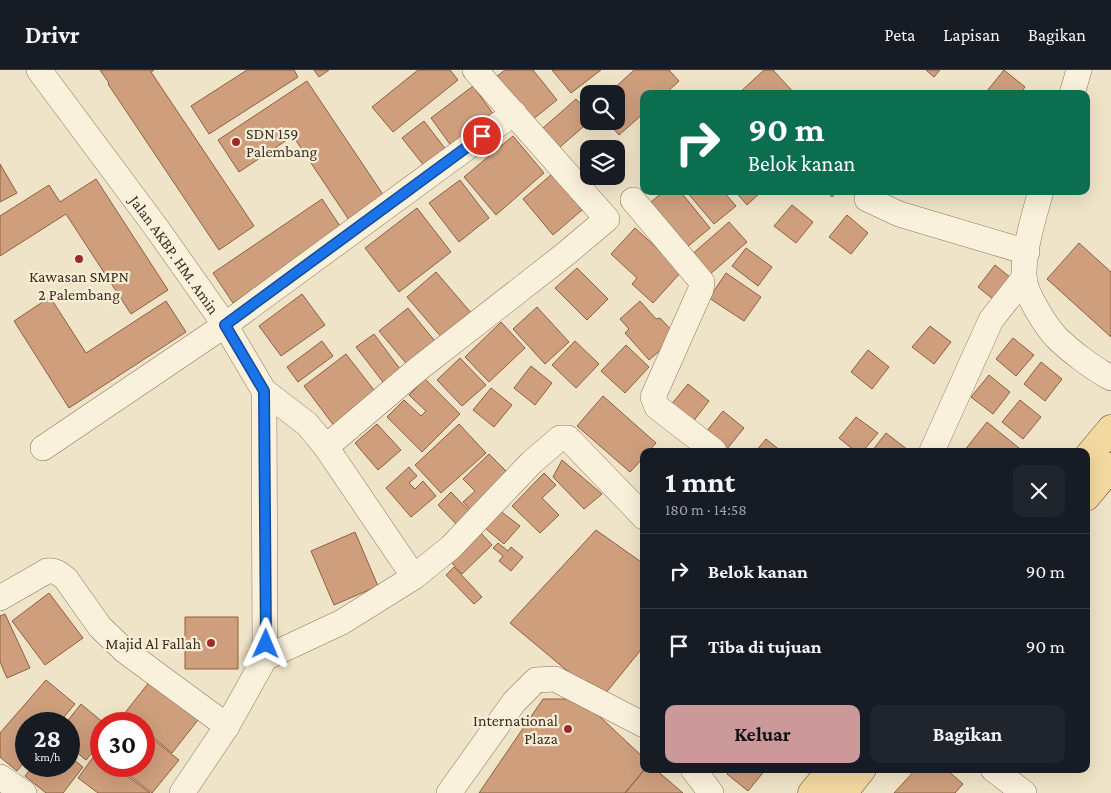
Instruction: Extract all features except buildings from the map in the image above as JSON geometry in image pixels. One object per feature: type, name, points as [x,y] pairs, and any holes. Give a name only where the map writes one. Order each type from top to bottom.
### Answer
[{"type":"main road","points":[[1090,454],[1111,429]]},
{"type":"main road","points":[[1090,492],[1111,467]]},
{"type":"main road","points":[[812,793],[829,773]]},
{"type":"main road","points":[[842,793],[859,773]]},
{"type":"street","name":"Jalan AKBP. HM. Amin","points":[[39,70],[158,230],[225,325],[264,391]]},
{"type":"street","points":[[475,70],[607,219]]},
{"type":"street","points":[[1073,90],[1079,70]]},
{"type":"street","points":[[43,448],[225,325],[514,113]]},
{"type":"street","points":[[1040,195],[1032,220],[1027,252],[1024,278],[1028,292],[1056,337],[1111,378]]},
{"type":"street","points":[[326,448],[418,369],[638,196],[702,282],[701,289],[654,397],[657,406],[710,448]]},
{"type":"street","points":[[868,199],[899,214],[1027,252]]},
{"type":"street","points":[[933,448],[990,320],[1024,278]]},
{"type":"street","points":[[264,391],[307,424],[326,448],[414,577]]},
{"type":"street","points":[[182,793],[227,726],[265,658],[264,391]]},
{"type":"street","points":[[265,658],[342,622],[414,577],[451,547],[532,462],[560,438],[568,438],[640,513]]},
{"type":"street","points":[[0,598],[47,571],[53,570],[59,573],[66,579],[100,627],[125,651],[227,726]]},
{"type":"street","points":[[449,793],[514,702],[536,680],[555,679],[640,723]]},
{"type":"street","points":[[696,773],[711,793]]},
{"type":"street","points":[[998,773],[1024,793]]},
{"type":"street","points":[[0,777],[24,793]]},
{"type":"place","name":"SDN 159 Palembang","points":[[236,142]]},
{"type":"place","name":"Kawasan SMPN 2 Palembang","points":[[79,259]]},
{"type":"place","name":"Majid Al Fallah","points":[[211,643]]},
{"type":"place","name":"International Plaza","points":[[568,729]]},
{"type":"route","points":[[266,644],[264,391],[225,325],[482,136]]}]
